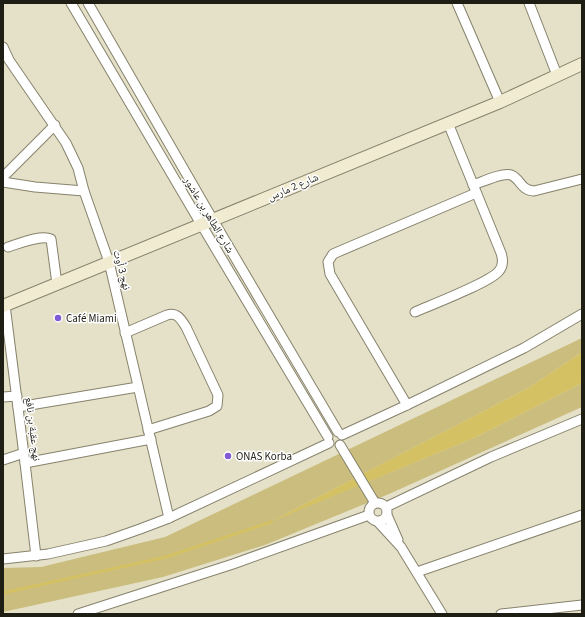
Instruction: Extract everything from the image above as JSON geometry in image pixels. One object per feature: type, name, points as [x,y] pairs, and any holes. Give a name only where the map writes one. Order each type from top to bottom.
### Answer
[{"type":"street","name":"شارع الطاهر بن عاشور","points":[[71,3],[329,440]]},
{"type":"street","name":"شارع الطاهر بن عاشور","points":[[88,3],[213,220],[340,433]]},
{"type":"street","points":[[457,3],[500,102]]},
{"type":"street","points":[[529,3],[558,75]]},
{"type":"street","name":"نهج 3 أوت","points":[[3,47],[6,61],[55,125],[73,156],[109,262],[150,434],[168,518]]},
{"type":"street","name":"شارع 2 مارس","points":[[4,306],[500,102],[582,64]]},
{"type":"street","points":[[414,312],[470,288],[493,276],[500,269],[503,259],[448,123]]},
{"type":"street","points":[[3,177],[55,125]]},
{"type":"street","points":[[407,405],[330,274],[328,262],[332,254],[507,175],[513,177],[527,190],[538,191],[582,179]]},
{"type":"street","points":[[3,182],[35,187],[84,191]]},
{"type":"street","points":[[8,247],[40,238],[47,237],[51,239],[57,284]]},
{"type":"street","name":"نهج عقبة بن نافع","points":[[4,306],[17,396],[36,556]]},
{"type":"street","points":[[3,559],[36,556],[106,541],[168,518],[329,440],[332,433],[340,433],[407,405],[524,348],[582,314]]},
{"type":"street","points":[[25,463],[150,434],[209,411],[217,406],[218,395],[186,327],[181,319],[176,315],[167,315],[125,333]]},
{"type":"street","points":[[18,407],[138,387]]},
{"type":"street","points":[[3,397],[17,396]]},
{"type":"street","points":[[378,522],[384,520],[387,511],[491,457],[582,419]]},
{"type":"street","points":[[340,433],[343,441],[342,448],[374,501],[382,503],[387,511],[401,547]]},
{"type":"street","points":[[329,440],[334,446],[342,448]]},
{"type":"street","points":[[3,460],[24,453]]},
{"type":"street","points":[[374,501],[369,515],[372,520],[378,522],[401,547],[442,614]]},
{"type":"street","points":[[78,614],[233,564],[369,515]]},
{"type":"street","points":[[417,572],[582,515]]},
{"type":"street","points":[[501,614],[545,611],[582,605]]},
{"type":"shaded area","points":[[582,338],[582,352],[530,387],[274,520],[474,438],[582,383],[582,407],[389,494],[265,545],[163,577],[3,612],[3,568],[41,567],[165,537]]},
{"type":"shaded area","points":[[582,352],[582,383],[474,438],[268,523],[530,387]]},
{"type":"waterway","points":[[3,593],[166,557],[271,522]]},
{"type":"place","name":"Café Miami","points":[[58,318]]},
{"type":"place","name":"ONAS Korba","points":[[228,456]]}]
